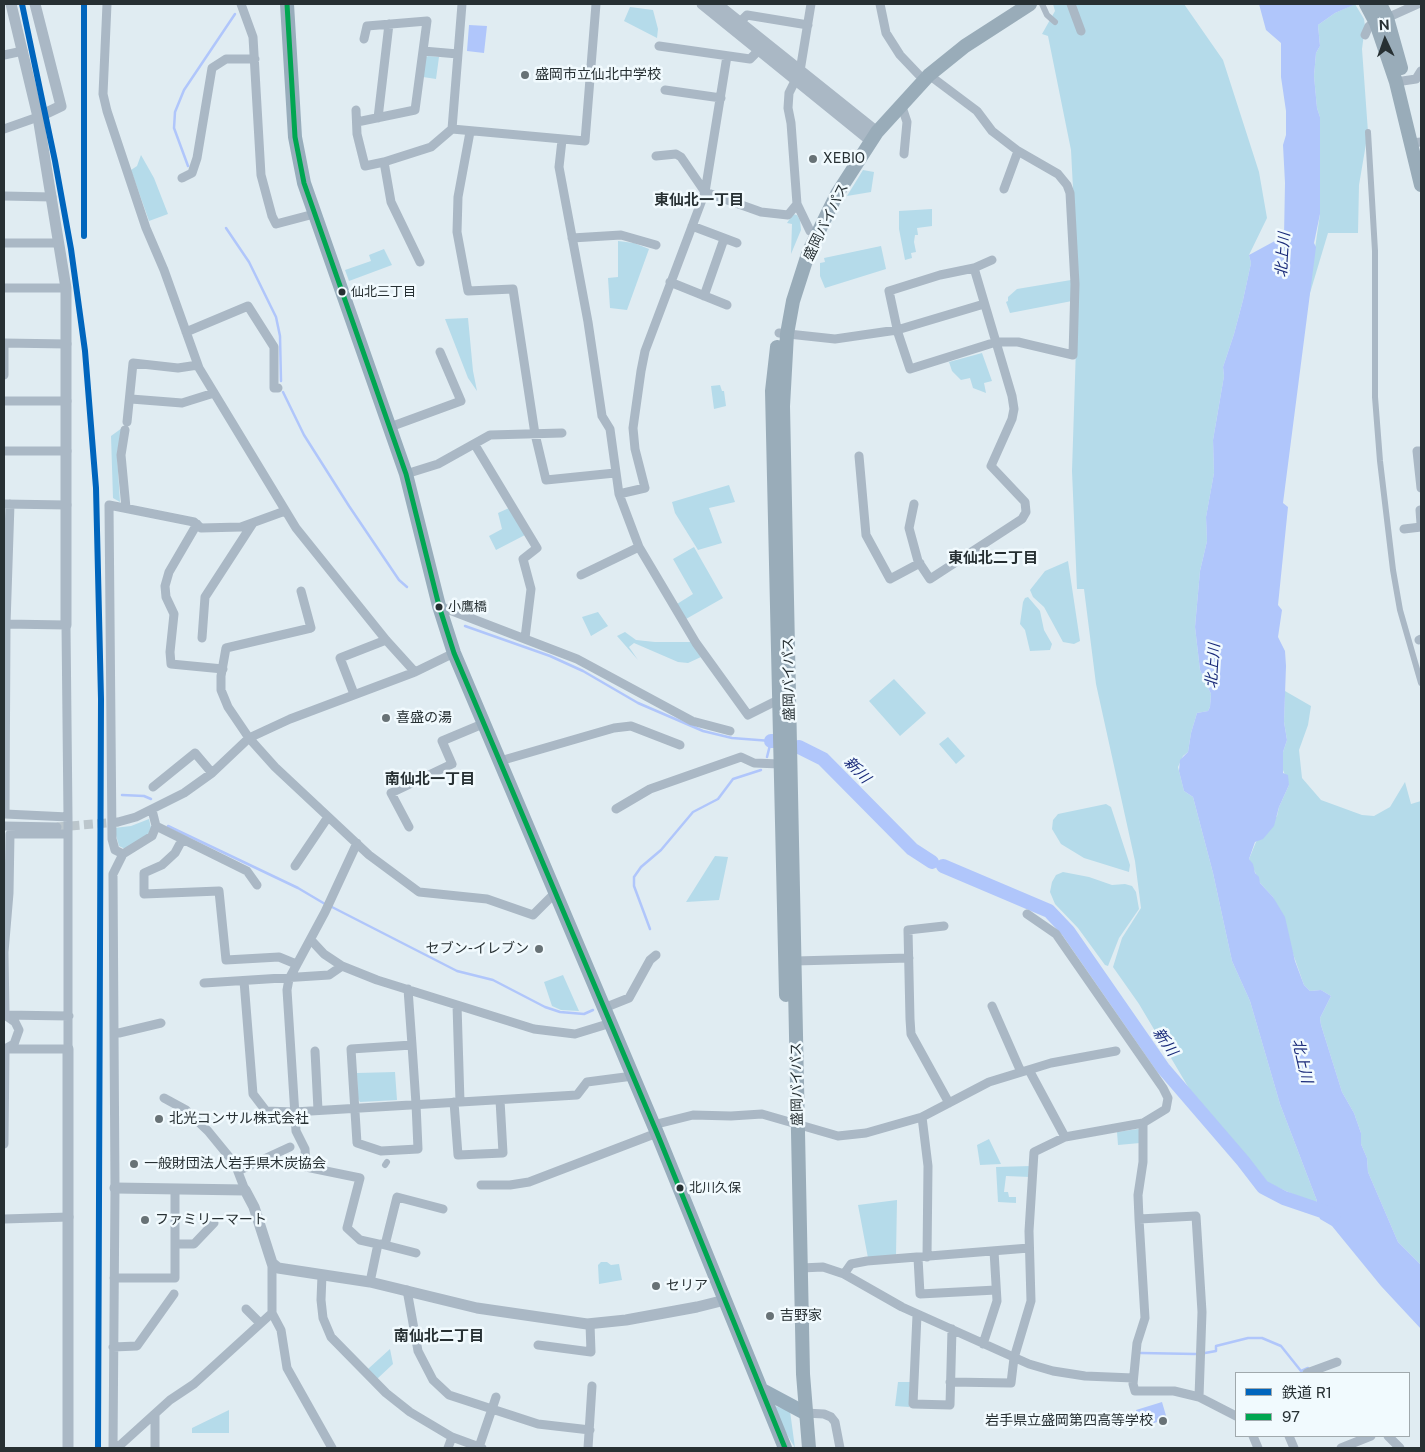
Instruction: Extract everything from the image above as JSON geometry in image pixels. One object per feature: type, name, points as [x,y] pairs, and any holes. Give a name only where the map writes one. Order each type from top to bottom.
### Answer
[{"type":"highway","name":"盛岡バイパス","points":[[808,1448],[800,1411],[790,1121],[772,391],[783,334],[790,282],[810,231],[870,134],[924,75],[963,37],[1014,4]]},
{"type":"highway","name":"盛岡バイパス","points":[[800,1448],[801,1268],[790,1121],[795,961],[782,392],[783,334],[809,251],[837,194],[870,134],[901,104],[924,75],[1030,4]]},
{"type":"highway","points":[[1377,13],[1418,143],[1421,185]]},
{"type":"main road","points":[[287,4],[295,137],[300,168],[314,214],[406,474],[439,606],[454,653],[633,1076],[657,1127],[724,1300],[785,1448]]},
{"type":"main road","points":[[762,1390],[800,1411]]},
{"type":"street","points":[[4,129],[38,117],[61,106],[35,4]]},
{"type":"street","points":[[107,4],[104,94],[107,111],[146,228],[198,365],[285,512],[386,640],[415,672]]},
{"type":"street","points":[[240,4],[253,37],[261,175],[272,216],[276,224],[314,214]]},
{"type":"street","points":[[356,110],[357,134],[365,166],[431,147],[452,129],[462,4]]},
{"type":"street","points":[[452,129],[585,141],[596,4]]},
{"type":"street","points":[[702,4],[758,50],[798,76]]},
{"type":"street","points":[[717,4],[740,22],[798,76],[870,134]]},
{"type":"street","points":[[810,231],[797,204],[788,108],[789,93],[798,76],[811,4]]},
{"type":"street","points":[[880,4],[886,33],[900,55],[924,75],[972,107],[992,131],[1018,151],[1058,174],[1070,193],[1075,284],[1073,355],[1018,342],[996,342],[910,369],[889,291],[945,274],[974,268],[992,260]]},
{"type":"street","points":[[1042,4],[1046,15],[1055,22]]},
{"type":"street","points":[[1071,4],[1081,31]]},
{"type":"street","points":[[1365,35],[1377,13],[1418,4]]},
{"type":"street","points":[[9,6],[23,51],[38,117],[66,288],[66,625],[70,1016],[68,1049],[68,1448]]},
{"type":"street","points":[[740,22],[747,15],[808,25]]},
{"type":"street","points":[[357,122],[415,110],[427,21],[367,26],[364,39]]},
{"type":"street","points":[[378,118],[389,24]]},
{"type":"street","points":[[658,46],[750,59],[758,50]]},
{"type":"street","points":[[4,55],[23,51]]},
{"type":"street","points":[[423,51],[458,54]]},
{"type":"street","points":[[619,494],[645,488],[635,449],[633,428],[645,351],[705,192],[727,56]]},
{"type":"street","points":[[182,178],[192,173],[194,169],[212,68],[226,59],[255,59]]},
{"type":"street","points":[[1400,81],[1416,79],[1421,70]]},
{"type":"street","points":[[665,90],[721,98]]},
{"type":"street","points":[[901,104],[908,122],[904,154]]},
{"type":"street","points":[[470,132],[458,196],[458,232],[468,291],[513,289],[535,434],[546,480],[615,473]]},
{"type":"street","points":[[1368,132],[1374,251],[1375,389],[1380,462],[1400,610],[1421,683]]},
{"type":"street","points":[[562,140],[559,167],[588,322],[602,416],[610,429],[619,494],[639,547],[696,643],[748,715],[774,702],[779,702]]},
{"type":"street","points":[[1004,189],[1018,151]]},
{"type":"street","points":[[656,156],[676,154],[681,157],[705,192],[761,212],[788,215],[797,204]]},
{"type":"street","points":[[384,162],[391,202],[420,262]]},
{"type":"street","points":[[4,196],[52,197]]},
{"type":"street","points":[[692,226],[737,243]]},
{"type":"street","points":[[572,238],[621,235],[656,245]]},
{"type":"street","points":[[704,296],[724,239]]},
{"type":"street","points":[[4,243],[59,244]]},
{"type":"street","points":[[914,504],[909,528],[920,563],[930,579],[1022,519],[1026,512],[1026,502],[991,466],[1012,419],[1014,409],[1012,396],[974,268]]},
{"type":"street","points":[[670,282],[727,304]]},
{"type":"street","points":[[4,288],[66,288]]},
{"type":"street","points":[[783,334],[835,339],[898,330],[984,304]]},
{"type":"street","points":[[186,332],[248,306],[274,346],[274,388],[278,388]]},
{"type":"street","points":[[4,375],[4,343],[67,344]]},
{"type":"street","points":[[390,427],[461,401],[440,352]]},
{"type":"street","points":[[126,508],[121,455],[131,399],[133,363],[178,368],[198,365]]},
{"type":"street","points":[[131,399],[182,403],[214,393]]},
{"type":"street","points":[[4,401],[67,401]]},
{"type":"street","points":[[406,474],[438,464],[490,436],[562,433]]},
{"type":"street","points":[[474,445],[537,548],[522,559],[531,589],[525,638]]},
{"type":"street","points":[[4,451],[67,451]]},
{"type":"street","points":[[1421,451],[1417,452],[1421,488]]},
{"type":"street","points":[[859,456],[866,535],[890,579],[920,563]]},
{"type":"street","points":[[67,505],[7,504],[5,814],[68,817]]},
{"type":"street","points":[[123,854],[115,850],[112,839],[110,505],[197,524],[201,528],[241,527],[285,512]]},
{"type":"street","points":[[1404,529],[1421,525],[1420,510]]},
{"type":"street","points":[[202,638],[205,598],[254,523]]},
{"type":"street","points":[[197,524],[169,572],[165,586],[166,598],[174,614],[170,652],[171,664],[222,669]]},
{"type":"street","points":[[581,575],[639,547]]},
{"type":"street","points":[[301,591],[311,628],[226,648],[221,690],[228,708],[250,738],[275,767],[369,855],[419,892],[487,899],[533,915],[555,893]]},
{"type":"street","points":[[439,606],[576,659],[692,721],[730,730]]},
{"type":"street","points":[[5,624],[66,625]]},
{"type":"street","points":[[354,694],[340,658],[386,640]]},
{"type":"street","points":[[118,822],[152,810],[184,793],[212,773],[250,738],[290,719],[415,672],[454,653]]},
{"type":"street","points":[[409,827],[391,793],[452,764],[442,741],[485,723]]},
{"type":"street","points":[[500,761],[614,728],[630,726],[680,745]]},
{"type":"street","points":[[153,787],[195,753],[212,773]]},
{"type":"street","points":[[616,809],[650,789],[741,757],[754,764],[780,764]]},
{"type":"street","points":[[112,1448],[115,1188],[113,874],[123,854],[152,836],[156,826],[152,810]]},
{"type":"street","points":[[296,866],[328,817]]},
{"type":"street","points":[[4,826],[57,826]]},
{"type":"street","points":[[156,826],[247,871],[257,886]]},
{"type":"street","points":[[4,1015],[7,853],[10,834],[68,834]]},
{"type":"street","points":[[182,840],[175,853],[144,873],[144,894],[219,891],[226,960],[278,957],[296,964]]},
{"type":"street","points":[[357,842],[325,912],[289,979],[287,990],[296,1130],[306,1149],[306,1167],[360,1178],[347,1228],[360,1240],[416,1253]]},
{"type":"street","points":[[950,1382],[1011,1383],[1014,1358],[1031,1301],[1029,1248],[1034,1152],[1065,1137],[1143,1124],[1166,1108],[1168,1098],[1163,1088],[1056,934],[1027,914]]},
{"type":"street","points":[[944,926],[908,930],[911,1034],[950,1103]]},
{"type":"street","points":[[311,940],[324,954],[342,966],[534,1030],[575,1034],[611,1024]]},
{"type":"street","points":[[604,1008],[629,998],[650,960],[656,956]]},
{"type":"street","points":[[795,961],[909,958]]},
{"type":"street","points":[[204,982],[289,979],[329,975],[342,966]]},
{"type":"street","points":[[244,981],[253,1094],[266,1110],[294,1112],[354,1107],[577,1096],[587,1082],[633,1076]]},
{"type":"street","points":[[408,989],[412,1045],[416,1104],[418,1149],[381,1151],[357,1143],[351,1048],[412,1045]]},
{"type":"street","points":[[457,1005],[458,1155],[503,1153],[500,1100]]},
{"type":"street","points":[[992,1006],[1025,1071],[1065,1137]]},
{"type":"street","points":[[4,1015],[70,1016]]},
{"type":"street","points":[[4,1015],[15,1022],[19,1030],[14,1044],[4,1049]]},
{"type":"street","points":[[119,1033],[161,1023]]},
{"type":"street","points":[[4,1049],[68,1049]]},
{"type":"street","points":[[4,1049],[4,1144]]},
{"type":"street","points":[[315,1051],[318,1110]]},
{"type":"street","points":[[481,1185],[510,1185],[529,1182],[657,1127],[705,1114],[731,1116],[762,1114],[838,1136],[866,1133],[922,1117],[989,1082],[1051,1062],[1116,1051]]},
{"type":"street","points":[[164,1098],[186,1110],[208,1131],[235,1164],[254,1207],[272,1263],[272,1313],[281,1330],[287,1368],[332,1448]]},
{"type":"street","points":[[922,1117],[928,1166],[920,1294],[996,1290]]},
{"type":"street","points":[[1143,1124],[1144,1162],[1138,1195],[1145,1318],[1138,1343],[1133,1378],[1135,1390],[1174,1391],[1199,1397],[1235,1415]]},
{"type":"street","points":[[238,1171],[290,1148]]},
{"type":"street","points":[[115,1188],[245,1190]]},
{"type":"street","points":[[114,1278],[175,1278],[175,1189]]},
{"type":"street","points":[[370,1282],[396,1197],[442,1209]]},
{"type":"street","points":[[1139,1218],[1196,1216],[1202,1312],[1199,1397]]},
{"type":"street","points":[[4,1219],[69,1217]]},
{"type":"street","points":[[175,1244],[194,1244],[214,1223]]},
{"type":"street","points":[[844,1274],[851,1264],[1029,1248]]},
{"type":"street","points":[[983,1344],[997,1301],[994,1250]]},
{"type":"street","points":[[272,1263],[278,1268],[370,1282],[477,1308],[590,1324],[634,1318],[724,1300]]},
{"type":"street","points":[[801,1268],[823,1267],[844,1274],[917,1315],[1014,1358],[1053,1371],[1085,1376],[1133,1378]]},
{"type":"street","points":[[322,1275],[321,1300],[323,1318],[331,1337],[386,1393],[410,1412],[452,1437],[480,1448],[496,1396]]},
{"type":"street","points":[[407,1290],[418,1351],[433,1380],[449,1395],[538,1424],[590,1430]]},
{"type":"street","points":[[113,1347],[137,1346],[174,1294]]},
{"type":"street","points":[[246,1310],[260,1323]]},
{"type":"street","points":[[117,1448],[170,1400],[194,1384],[272,1313]]},
{"type":"street","points":[[917,1315],[913,1404],[950,1405],[952,1329]]},
{"type":"street","points":[[538,1345],[591,1352],[590,1324]]},
{"type":"street","points":[[1312,1372],[1337,1362]]},
{"type":"street","points":[[588,1448],[592,1386]]},
{"type":"street","points":[[800,1411],[824,1414],[830,1417],[835,1422],[840,1448]]},
{"type":"street","points":[[155,1414],[155,1448]]},
{"type":"street","points":[[448,1448],[452,1437]]},
{"type":"street","points":[[1342,1448],[1369,1437]]},
{"type":"street","points":[[1389,1437],[1400,1448]]},
{"type":"shaded area","points":[[1053,4],[1184,4],[1223,60],[1259,172],[1267,218],[1249,255],[1251,263],[1243,300],[1223,367],[1224,376],[1213,440],[1214,473],[1206,517],[1207,541],[1200,571],[1195,627],[1200,670],[1211,694],[1210,707],[1208,711],[1197,713],[1188,752],[1183,756],[1178,767],[1184,791],[1193,797],[1213,873],[1232,961],[1250,1001],[1280,1104],[1317,1201],[1315,1204],[1268,1183],[1190,1090],[1139,1004],[1113,967],[1122,938],[1141,908],[1135,861],[1096,684],[1084,589],[1077,589],[1072,471],[1078,285],[1071,150],[1048,36],[1042,34],[1055,11]]},
{"type":"shaded area","points":[[1355,4],[1364,19],[1365,26],[1362,49],[1368,132],[1359,185],[1358,233],[1328,233],[1307,303],[1320,214],[1320,117],[1317,108],[1314,76],[1316,53],[1320,46],[1318,25],[1335,13]]},
{"type":"shaded area","points":[[630,7],[653,10],[658,29],[657,38],[624,21]]},
{"type":"shaded area","points":[[428,56],[439,57],[436,79],[423,77],[425,58]]},
{"type":"shaded area","points":[[141,155],[154,178],[168,214],[149,221],[131,170],[137,166]]},
{"type":"shaded area","points":[[863,170],[874,172],[871,192],[847,196]]},
{"type":"shaded area","points":[[932,209],[932,226],[917,228],[918,235],[915,235],[914,242],[916,252],[911,253],[912,258],[905,260],[899,229],[899,211]]},
{"type":"shaded area","points":[[793,214],[797,215],[800,220],[801,230],[791,254],[792,224],[787,223]]},
{"type":"shaded area","points":[[618,241],[634,243],[649,249],[627,310],[610,308],[608,278],[618,277]]},
{"type":"shaded area","points":[[881,246],[886,269],[825,288],[820,276],[820,263],[825,262],[824,258]]},
{"type":"shaded area","points":[[384,249],[392,265],[349,281],[345,270],[371,261],[369,255]]},
{"type":"shaded area","points":[[1071,280],[1072,301],[1010,313],[1006,302],[1008,297],[1017,289]]},
{"type":"shaded area","points":[[468,318],[473,371],[477,391],[468,378],[445,319]]},
{"type":"shaded area","points":[[982,353],[992,381],[984,383],[986,393],[973,388],[970,378],[961,380],[952,371],[949,362]]},
{"type":"shaded area","points":[[720,385],[722,391],[724,391],[726,406],[714,409],[711,386]]},
{"type":"shaded area","points":[[122,428],[117,454],[120,502],[113,498],[111,436]]},
{"type":"shaded area","points":[[729,485],[735,502],[709,508],[722,543],[698,550],[675,513],[672,502]]},
{"type":"shaded area","points":[[509,508],[525,535],[496,550],[489,536],[502,529],[498,513]]},
{"type":"shaded area","points":[[694,547],[723,598],[686,619],[677,604],[693,594],[673,559]]},
{"type":"shaded area","points":[[1068,561],[1080,641],[1074,644],[1063,642],[1044,607],[1033,597],[1030,590],[1045,571]]},
{"type":"shaded area","points":[[1028,597],[1040,611],[1044,630],[1052,644],[1050,650],[1030,651],[1025,630],[1020,624],[1023,602]]},
{"type":"shaded area","points":[[598,612],[608,626],[591,636],[582,617]]},
{"type":"shaded area","points":[[625,632],[636,640],[691,642],[701,657],[688,663],[678,662],[634,643],[629,647],[638,660],[617,636]]},
{"type":"shaded area","points":[[894,679],[926,713],[900,736],[869,701]]},
{"type":"shaded area","points":[[1285,691],[1311,706],[1308,725],[1299,750],[1302,778],[1321,800],[1362,815],[1374,816],[1390,807],[1405,782],[1411,804],[1421,801],[1421,1265],[1398,1242],[1368,1172],[1367,1158],[1361,1144],[1361,1133],[1354,1113],[1342,1092],[1321,1025],[1320,1018],[1331,996],[1321,990],[1310,991],[1304,985],[1273,897],[1260,883],[1249,859],[1256,842],[1277,816],[1289,785],[1283,770],[1283,752],[1287,740],[1284,722]]},
{"type":"shaded area","points":[[948,737],[965,756],[956,764],[939,744]]},
{"type":"shaded area","points":[[1106,804],[1111,807],[1130,865],[1129,872],[1084,858],[1061,844],[1052,829],[1053,820],[1058,814]]},
{"type":"shaded area","points":[[149,819],[151,828],[148,834],[125,849],[119,846],[114,828],[131,826]]},
{"type":"shaded area","points":[[715,856],[728,857],[719,900],[686,902]]},
{"type":"shaded area","points":[[1063,872],[1089,877],[1112,885],[1125,884],[1132,886],[1136,892],[1139,909],[1119,938],[1108,966],[1105,965],[1078,928],[1055,904],[1050,892],[1052,882],[1056,875]]},
{"type":"shaded area","points":[[563,975],[579,1011],[561,1010],[552,1006],[544,982]]},
{"type":"shaded area","points":[[395,1072],[397,1100],[360,1102],[358,1099],[357,1073]]},
{"type":"shaded area","points":[[1140,1130],[1140,1143],[1118,1145],[1117,1132]]},
{"type":"shaded area","points":[[989,1139],[1001,1164],[980,1165],[977,1145]]},
{"type":"shaded area","points":[[1031,1166],[1030,1177],[1006,1176],[1004,1192],[1008,1192],[1009,1197],[1016,1197],[1016,1203],[998,1202],[996,1167]]},
{"type":"shaded area","points":[[897,1200],[896,1255],[868,1258],[858,1205]]},
{"type":"shaded area","points":[[601,1262],[607,1262],[611,1265],[619,1264],[622,1280],[599,1284],[598,1265]]},
{"type":"shaded area","points":[[390,1349],[393,1364],[377,1379],[368,1369]]},
{"type":"shaded area","points":[[898,1382],[910,1382],[909,1407],[895,1406]]},
{"type":"shaded area","points":[[775,1406],[790,1411],[795,1448],[782,1426]]},
{"type":"shaded area","points":[[229,1410],[229,1433],[192,1433],[192,1428]]},
{"type":"water","name":"北上川","points":[[1259,4],[1356,4],[1335,13],[1318,25],[1320,46],[1316,53],[1314,76],[1317,108],[1320,117],[1320,214],[1314,243],[1316,247],[1283,503],[1288,507],[1278,605],[1282,610],[1278,637],[1285,651],[1286,666],[1284,722],[1287,740],[1283,752],[1283,773],[1288,775],[1289,785],[1279,807],[1274,826],[1263,839],[1255,842],[1249,859],[1253,864],[1255,873],[1259,877],[1260,883],[1273,897],[1285,917],[1295,961],[1304,985],[1310,991],[1321,990],[1331,996],[1320,1018],[1321,1025],[1342,1092],[1354,1113],[1361,1133],[1361,1144],[1367,1158],[1368,1172],[1398,1242],[1421,1265],[1421,1329],[1381,1286],[1332,1226],[1320,1219],[1315,1204],[1317,1201],[1280,1104],[1250,1001],[1232,961],[1213,873],[1193,797],[1184,791],[1179,771],[1180,760],[1188,752],[1197,713],[1208,711],[1210,707],[1211,694],[1200,670],[1195,627],[1200,571],[1207,541],[1206,517],[1214,473],[1213,440],[1224,376],[1223,367],[1243,300],[1251,263],[1249,255],[1284,236],[1285,183],[1283,145],[1286,135],[1286,111],[1281,77],[1281,43],[1266,30]]},
{"type":"water","points":[[469,25],[487,26],[484,53],[467,51]]},
{"type":"water","points":[[1162,1402],[1167,1419],[1141,1427],[1136,1410]]},
{"type":"waterway","points":[[188,166],[174,128],[175,112],[184,90],[235,14]]},
{"type":"waterway","points":[[226,228],[249,262],[276,317],[280,336],[281,381]]},
{"type":"waterway","points":[[283,392],[304,435],[349,506],[399,580],[407,587]]},
{"type":"waterway","points":[[465,626],[550,656],[583,671],[638,703],[703,731],[732,738],[771,741],[767,757]]},
{"type":"waterway","name":"新川","points":[[799,747],[823,759],[912,849],[932,862]]},
{"type":"waterway","points":[[650,929],[634,886],[634,877],[641,867],[661,850],[693,812],[718,799],[733,779],[761,770]]},
{"type":"waterway","points":[[122,795],[144,796],[151,799]]},
{"type":"waterway","points":[[168,826],[298,888],[325,904]]},
{"type":"waterway","name":"新川","points":[[943,866],[1049,911],[1068,931],[1163,1068],[1263,1187],[1284,1198],[1334,1215]]},
{"type":"waterway","points":[[330,906],[457,971],[493,980],[545,1007],[560,1012],[584,1014],[593,1010]]},
{"type":"waterway","points":[[1205,1353],[1216,1351],[1216,1346],[1248,1338],[1262,1338],[1281,1346],[1301,1371],[1308,1368]]},
{"type":"waterway","points":[[1141,1353],[1196,1354]]},
{"type":"tunnel","points":[[57,827],[118,822]]},
{"type":"rail line","name":"R1","points":[[22,4],[55,161],[71,249],[85,351],[96,488],[101,699],[98,1448]]},
{"type":"rail line","name":"R1","points":[[84,4],[84,236]]},
{"type":"transit line","name":"97","points":[[287,4],[295,137],[304,183],[406,474],[439,606],[454,653],[657,1133],[785,1448]]},
{"type":"place","name":"盛岡市立仙北中学校","points":[[525,75]]},
{"type":"place","name":"XEBIO","points":[[813,159]]},
{"type":"place","name":"仙北三丁目","points":[[342,292]]},
{"type":"place","name":"小鷹橋","points":[[439,607]]},
{"type":"place","name":"喜盛の湯","points":[[386,718]]},
{"type":"place","name":"セブン-イレブン","points":[[539,949]]},
{"type":"place","name":"北光コンサル株式会社","points":[[159,1119]]},
{"type":"place","name":"一般財団法人岩手県木炭協会","points":[[134,1164]]},
{"type":"place","name":"北川久保","points":[[680,1188]]},
{"type":"place","name":"ファミリーマート","points":[[145,1220]]},
{"type":"place","name":"セリア","points":[[656,1286]]},
{"type":"place","name":"吉野家","points":[[770,1316]]},
{"type":"place","name":"岩手県立盛岡第四高等学校","points":[[1163,1421]]},
{"type":"district","name":"東仙北一丁目","points":[[699,200]]},
{"type":"district","name":"東仙北二丁目","points":[[993,558]]},
{"type":"district","name":"南仙北一丁目","points":[[430,779]]},
{"type":"district","name":"南仙北二丁目","points":[[439,1336]]}]
